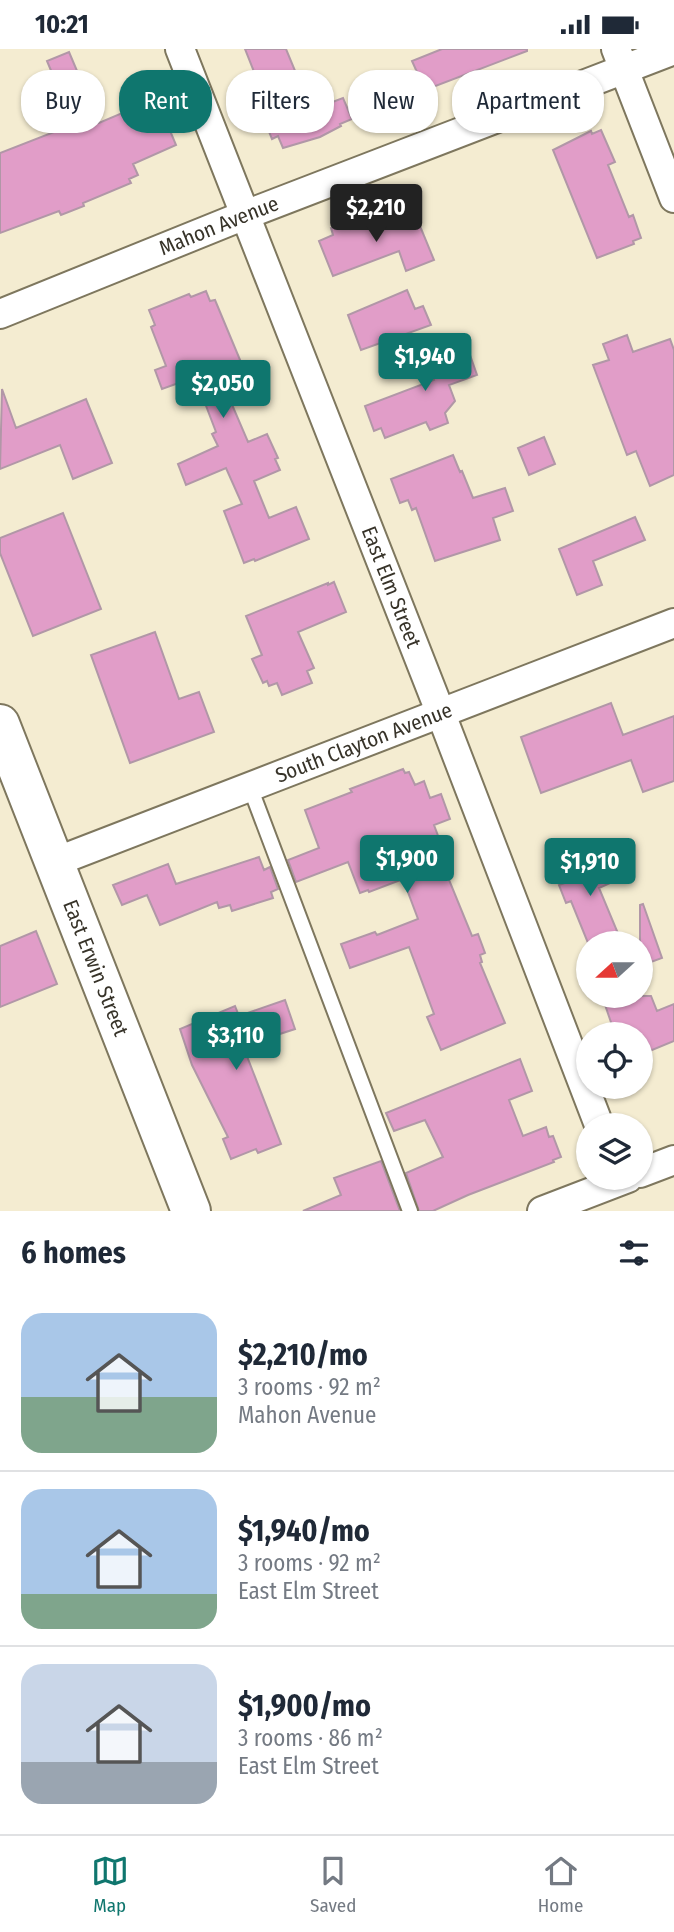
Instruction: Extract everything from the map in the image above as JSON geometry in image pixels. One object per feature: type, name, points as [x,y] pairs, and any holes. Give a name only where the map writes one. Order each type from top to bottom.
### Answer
[{"type":"main road","name":"East Erwin Street","points":[[0,724],[191,1211]]},
{"type":"street","name":"East Elm Street","points":[[180,49],[594,1113]]},
{"type":"street","name":"Mahon Avenue","points":[[0,314],[620,59],[674,50]]},
{"type":"street","points":[[620,59],[674,198]]},
{"type":"street","name":"South Clayton Avenue","points":[[55,862],[674,623]]},
{"type":"street","points":[[653,1168],[674,1160]]},
{"type":"street","points":[[542,1211],[594,1190]]},
{"type":"lane","points":[[250,787],[410,1211]]},
{"type":"building","points":[[245,49],[286,49],[295,70],[253,70]]},
{"type":"building","points":[[442,49],[527,49],[477,70],[452,70],[452,80],[438,85],[438,70],[416,70],[412,61]]},
{"type":"building","points":[[69,52],[77,70],[51,70],[47,61]]},
{"type":"building","points":[[343,98],[348,110],[348,121],[340,124],[341,126],[334,130],[334,101]]},
{"type":"building","points":[[119,114],[119,133],[171,133],[176,145],[133,164],[138,175],[129,179],[131,183],[61,215],[59,211],[0,233],[0,153],[52,133],[105,133],[105,120]]},
{"type":"building","points":[[270,133],[328,133],[283,148],[278,136],[272,139]]},
{"type":"building","points":[[587,133],[602,133],[615,162],[608,165],[629,217],[633,215],[641,238],[633,241],[634,244],[597,258],[553,150]]},
{"type":"building","points":[[415,214],[434,260],[406,271],[399,251],[333,276],[319,241],[333,235],[331,228],[348,221],[351,229],[380,218],[383,226]]},
{"type":"building","points":[[407,290],[415,309],[423,306],[431,325],[361,350],[348,315]]},
{"type":"building","points":[[206,291],[210,301],[215,300],[253,391],[230,400],[248,442],[267,434],[278,458],[275,459],[280,470],[254,481],[269,518],[296,507],[309,539],[244,563],[224,511],[242,504],[226,468],[186,485],[178,464],[218,446],[212,434],[216,432],[195,377],[162,389],[155,370],[166,366],[151,327],[155,325],[149,310],[189,294],[191,297]]},
{"type":"building","points":[[627,335],[633,352],[670,339],[674,350],[674,475],[650,486],[636,451],[627,455],[593,365],[609,360],[603,344]]},
{"type":"building","points":[[464,338],[477,375],[449,385],[455,401],[445,413],[448,423],[430,430],[426,422],[385,438],[381,428],[374,431],[365,406],[434,380],[424,353]]},
{"type":"building","points":[[2,389],[16,428],[86,399],[112,463],[73,479],[60,445],[0,469]]},
{"type":"building","points":[[544,437],[555,464],[529,475],[518,448]]},
{"type":"building","points":[[453,455],[473,498],[505,488],[513,511],[493,518],[500,540],[435,561],[416,508],[412,510],[408,500],[400,503],[391,479]]},
{"type":"building","points":[[63,513],[101,609],[33,636],[0,553],[0,538]]},
{"type":"building","points":[[635,517],[645,540],[593,561],[602,585],[577,595],[559,549]]},
{"type":"building","points":[[334,582],[346,612],[298,632],[314,668],[307,671],[312,683],[282,695],[277,683],[269,686],[267,681],[263,683],[252,659],[262,655],[246,616]]},
{"type":"building","points":[[155,632],[179,699],[199,692],[214,732],[130,763],[91,655]]},
{"type":"building","points":[[611,703],[623,735],[674,716],[674,781],[643,792],[631,760],[541,793],[521,737]]},
{"type":"building","points":[[403,769],[405,773],[409,772],[415,785],[424,781],[430,798],[441,794],[450,819],[434,825],[452,873],[447,875],[472,936],[478,934],[485,953],[480,955],[480,963],[505,1023],[441,1050],[427,1017],[434,1014],[409,947],[350,968],[341,944],[375,932],[377,935],[418,919],[403,879],[360,893],[348,862],[296,882],[288,860],[319,848],[305,810]]},
{"type":"building","points":[[584,853],[593,873],[615,864],[621,878],[599,888],[617,931],[583,931],[571,901],[566,903],[559,885],[565,883],[557,865]]},
{"type":"building","points":[[259,857],[264,870],[270,867],[278,889],[271,892],[273,898],[232,911],[230,905],[219,908],[217,902],[160,925],[147,895],[122,905],[113,885],[168,864],[176,884]]},
{"type":"building","points":[[643,904],[652,931],[640,931],[640,905]]},
{"type":"building","points":[[36,931],[57,984],[0,1007],[0,946]]},
{"type":"building","points":[[653,932],[662,958],[653,961]]},
{"type":"building","points":[[285,1000],[295,1029],[243,1046],[281,1144],[258,1153],[256,1149],[231,1159],[223,1139],[228,1137],[192,1065],[180,1029],[235,1006],[239,1016]]},
{"type":"building","points":[[653,1001],[657,1011],[674,1004],[674,1041],[653,1050],[653,1022],[611,1022],[606,1008],[653,1008]]},
{"type":"building","points":[[520,1059],[532,1091],[509,1100],[523,1136],[546,1127],[549,1137],[553,1136],[561,1157],[433,1211],[419,1211],[406,1173],[443,1157],[425,1120],[394,1131],[386,1113]]},
{"type":"building","points":[[381,1161],[400,1211],[303,1211],[341,1195],[334,1178]]}]
